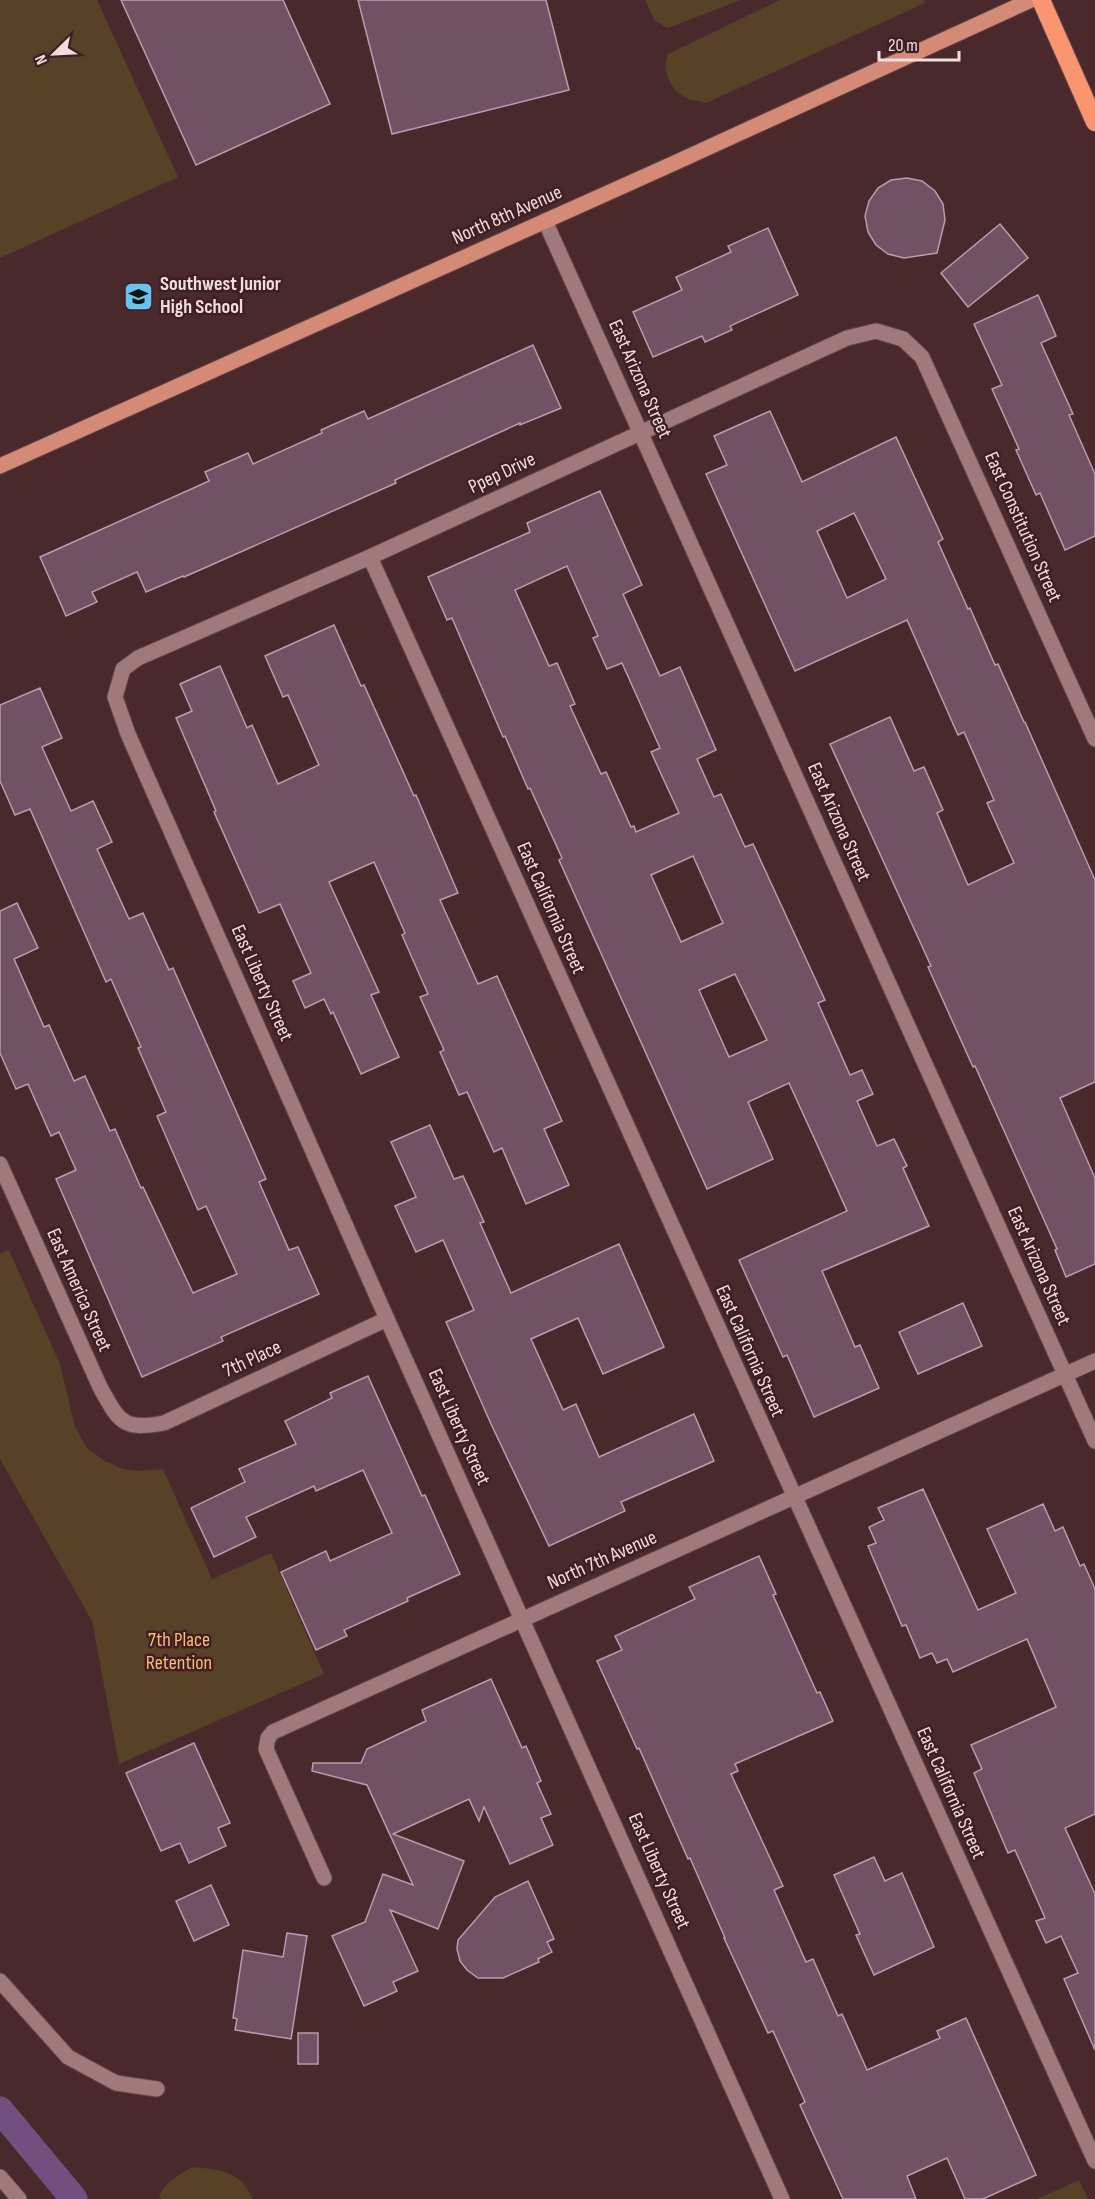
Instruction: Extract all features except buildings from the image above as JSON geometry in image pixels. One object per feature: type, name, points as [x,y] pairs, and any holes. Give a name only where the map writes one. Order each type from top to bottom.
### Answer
[{"type":"highway","points":[[1041,0],[1095,122]]},
{"type":"main road","name":"North 8th Avenue","points":[[0,466],[1031,0]]},
{"type":"street","name":"East Arizona Street","points":[[545,221],[1095,1441]]},
{"type":"street","name":"Ppep Drive","points":[[123,669],[138,658],[370,557],[847,338],[876,331],[903,339]]},
{"type":"street","name":"East Constitution Street","points":[[903,339],[922,357],[930,373],[1095,739]]},
{"type":"street","name":"East California Street","points":[[370,557],[1095,2161]]},
{"type":"street","name":"East Liberty Street","points":[[123,669],[115,698],[128,734],[387,1319],[782,2199]]},
{"type":"street","name":"East America Street","points":[[0,1164],[100,1387],[120,1420],[131,1425]]},
{"type":"street","name":"7th Place","points":[[131,1425],[146,1426],[164,1423],[387,1319]]},
{"type":"street","name":"North 7th Avenue","points":[[324,1878],[266,1749],[268,1738],[273,1732],[1095,1361]]},
{"type":"street","points":[[0,1981],[68,2057],[116,2083],[157,2089]]},
{"type":"street","points":[[0,2178],[19,2199]]},
{"type":"green space","points":[[0,0],[97,0],[178,177],[0,258]]},
{"type":"green space","points":[[645,0],[741,0],[668,28],[655,21]]},
{"type":"green space","points":[[780,0],[924,0],[925,3],[706,103],[691,100],[676,90],[666,73],[668,54]]},
{"type":"green space","name":"7th Place Retention","points":[[9,1250],[60,1364],[75,1427],[87,1448],[105,1461],[123,1469],[140,1471],[163,1469],[212,1579],[271,1553],[324,1674],[119,1764],[92,1621],[0,1459],[0,1254]]},
{"type":"green space","points":[[192,2167],[221,2171],[236,2177],[248,2189],[253,2199],[161,2199],[159,2195],[166,2186]]},
{"type":"green space","points":[[1079,2180],[1088,2199],[1037,2199]]},
{"type":"waterway","points":[[0,2110],[74,2199]]},
{"type":"place","name":"Southwest Junior High School","points":[[139,296]]}]
